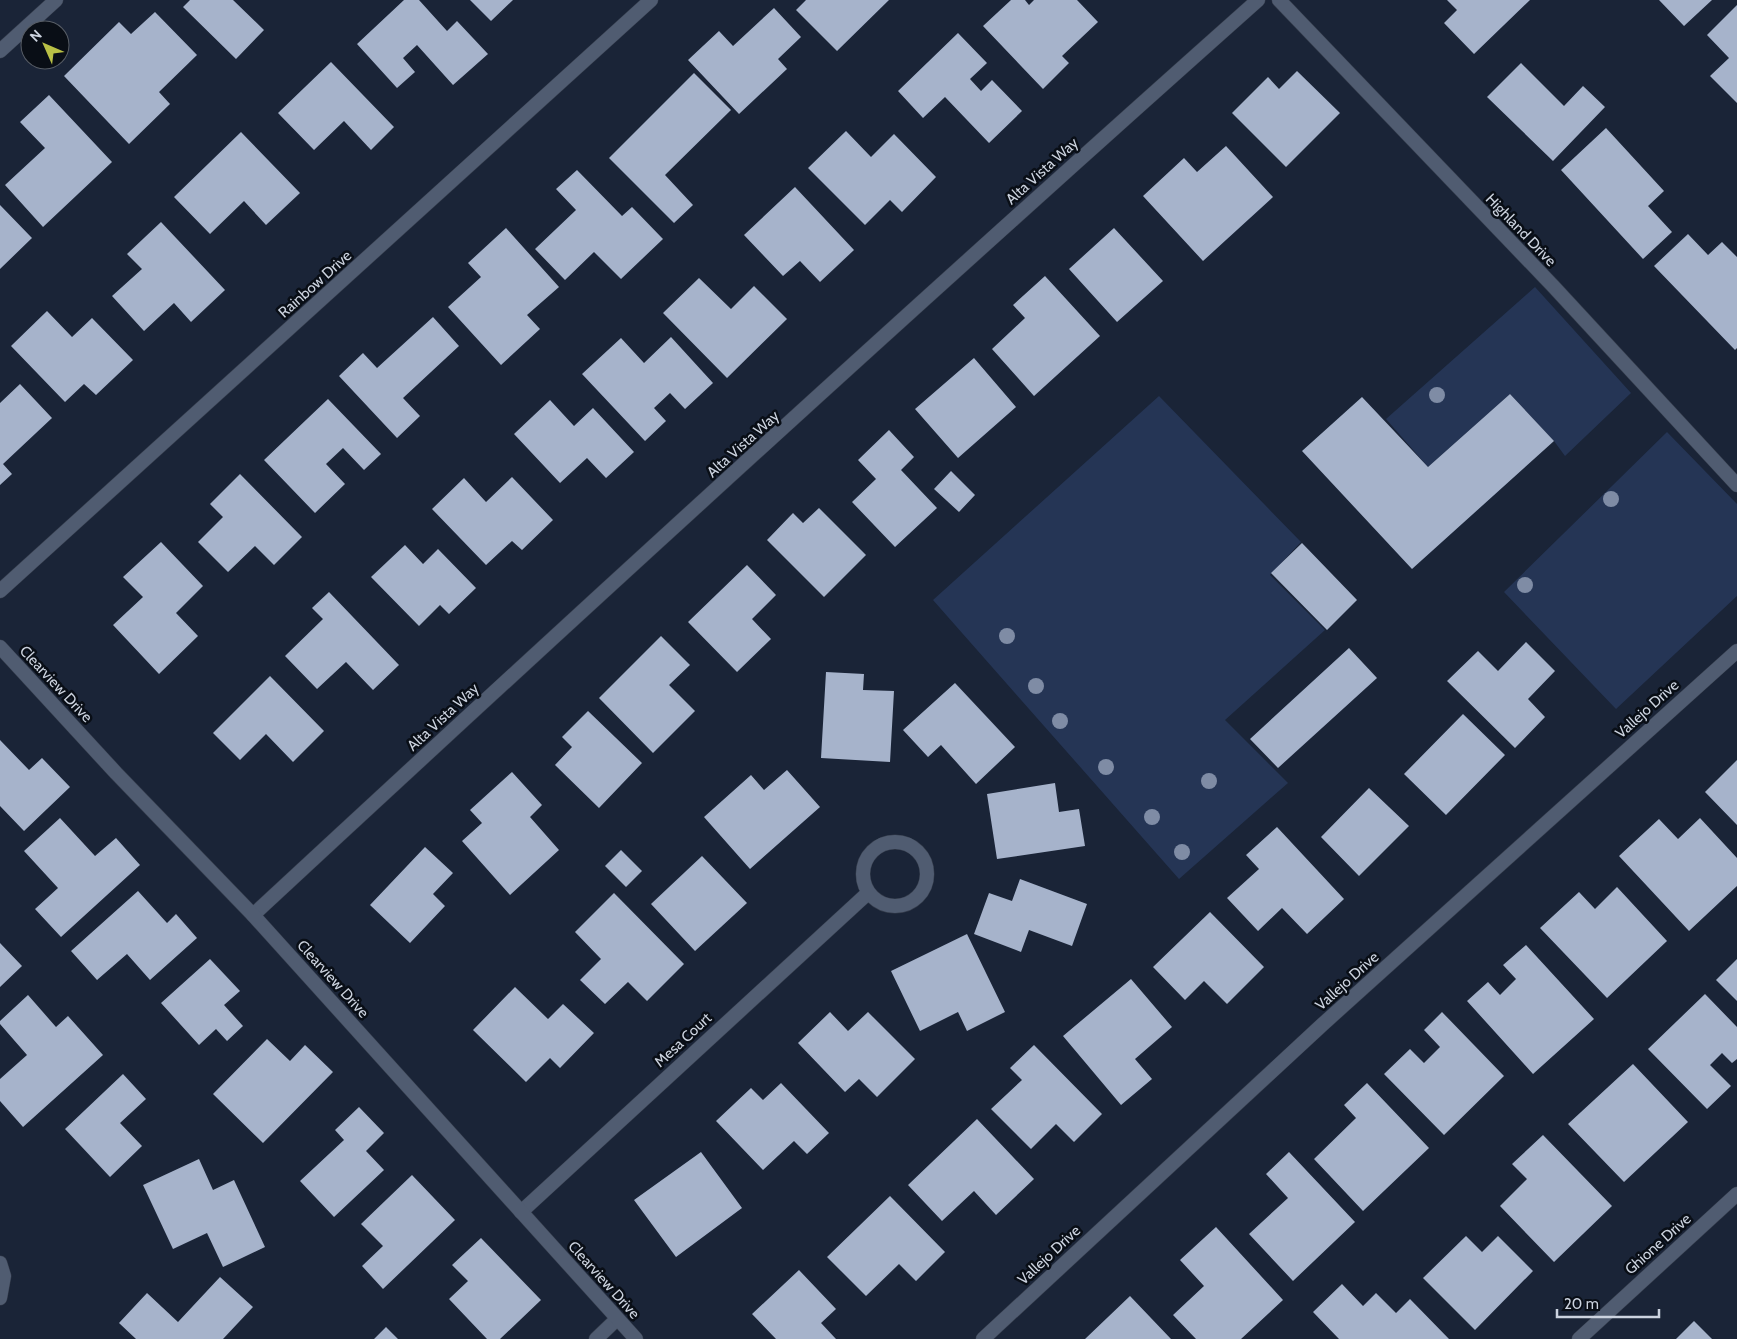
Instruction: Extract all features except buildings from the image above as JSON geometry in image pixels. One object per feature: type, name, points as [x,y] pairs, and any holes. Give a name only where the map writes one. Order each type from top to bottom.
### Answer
[{"type":"street","points":[[0,51],[56,0]]},
{"type":"street","name":"Rainbow Drive","points":[[0,591],[650,0]]},
{"type":"street","name":"Alta Vista Way","points":[[253,916],[487,698],[996,234],[1258,0]]},
{"type":"street","name":"Highland Drive","points":[[1279,0],[1553,286],[1737,485]]},
{"type":"street","name":"Clearview Drive","points":[[0,647],[116,773],[253,916],[636,1339]]},
{"type":"street","name":"Vallejo Drive","points":[[983,1339],[1323,1024],[1737,651]]},
{"type":"street","points":[[894,841],[911,845],[924,857],[928,871],[925,890],[913,903],[896,907],[882,905],[868,892],[862,872],[868,857],[876,848],[894,841]]},
{"type":"street","name":"Mesa Court","points":[[521,1212],[868,892]]},
{"type":"street","name":"Ghione Drive","points":[[1579,1339],[1737,1194]]},
{"type":"street","points":[[0,1298],[2,1270]]},
{"type":"street","points":[[596,1339],[617,1319]]},
{"type":"shaded area","points":[[1535,287],[1631,393],[1565,456],[1554,441],[1510,394],[1428,467],[1386,419]]},
{"type":"shaded area","points":[[1159,396],[1301,542],[1270,575],[1325,630],[1225,720],[1288,783],[1179,879],[933,600]]},
{"type":"shaded area","points":[[1667,432],[1737,504],[1737,596],[1616,709],[1504,592]]}]
